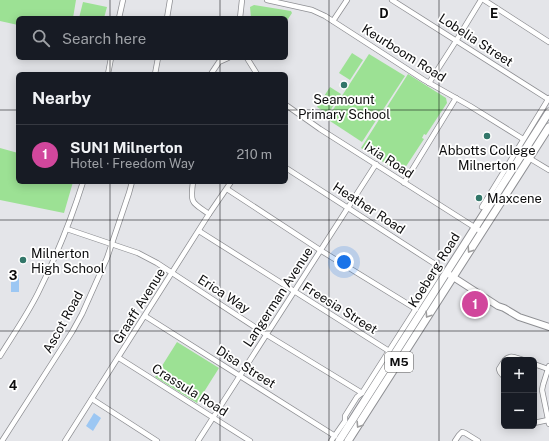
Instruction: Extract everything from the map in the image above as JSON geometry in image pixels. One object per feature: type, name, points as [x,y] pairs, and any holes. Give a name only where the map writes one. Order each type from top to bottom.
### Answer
[{"type":"main road","name":"Koeberg Road","points":[[337,438],[447,272],[549,112]]},
{"type":"main road","name":"Koeberg Road","points":[[348,441],[549,127]]},
{"type":"street","points":[[119,16],[123,0]]},
{"type":"street","points":[[167,16],[170,0]]},
{"type":"street","points":[[240,16],[242,0]]},
{"type":"street","name":"Keurboom Road","points":[[267,0],[312,10],[325,16],[523,139]]},
{"type":"street","points":[[334,21],[347,0]]},
{"type":"street","name":"Lobelia Street","points":[[392,0],[549,99]]},
{"type":"street","points":[[429,82],[481,0]]},
{"type":"street","points":[[484,0],[549,42]]},
{"type":"street","points":[[108,72],[111,60]]},
{"type":"street","points":[[155,72],[158,60]]},
{"type":"street","points":[[212,72],[219,62],[224,60]]},
{"type":"street","points":[[248,60],[256,72]]},
{"type":"street","points":[[404,183],[456,98]]},
{"type":"street","points":[[482,207],[549,99]]},
{"type":"street","name":"Ixia Road","points":[[288,106],[320,129],[482,232]]},
{"type":"street","points":[[529,158],[549,170]]},
{"type":"street","name":"Langerman Avenue","points":[[198,441],[376,164]]},
{"type":"street","name":"Heather Road","points":[[288,169],[435,264],[439,272],[416,309]]},
{"type":"street","points":[[0,356],[38,293],[55,258],[67,229],[82,184]]},
{"type":"street","name":"Ascot Road","points":[[2,441],[82,314],[112,244],[131,184]]},
{"type":"street","points":[[193,184],[191,194],[194,203],[210,214]]},
{"type":"street","name":"Graaff Avenue","points":[[65,441],[230,184]]},
{"type":"street","points":[[226,189],[320,250],[416,309],[362,394],[357,397],[345,416],[345,421],[337,438],[331,441]]},
{"type":"street","name":"Erica Way","points":[[67,229],[145,256],[266,335],[362,394]]},
{"type":"street","name":"Freesia Street","points":[[199,231],[293,292],[389,351]]},
{"type":"street","points":[[447,272],[519,317],[549,327]]},
{"type":"street","name":"Disa Street","points":[[145,316],[337,438]]},
{"type":"street","name":"Crassula Road","points":[[118,358],[250,441]]},
{"type":"street","points":[[537,365],[549,368],[542,390],[548,422],[537,422]]},
{"type":"street","points":[[92,399],[157,441]]},
{"type":"street","points":[[455,441],[462,432],[478,441]]},
{"type":"green space","points":[[0,0],[76,0],[73,16],[16,16],[16,25],[0,21]]},
{"type":"green space","points":[[83,2],[107,7],[105,16],[80,16]]},
{"type":"green space","points":[[254,5],[291,11],[292,13],[288,19],[288,16],[251,16],[250,7]]},
{"type":"green space","points":[[352,53],[363,60],[350,80],[339,73]]},
{"type":"green space","points":[[369,54],[405,76],[362,142],[327,119]]},
{"type":"green space","points":[[408,74],[446,98],[447,103],[426,135],[424,134],[422,138],[424,139],[403,171],[399,172],[361,148]]},
{"type":"green space","points":[[330,87],[341,94],[328,114],[317,107]]},
{"type":"green space","points":[[0,148],[16,152],[16,184],[72,184],[64,213],[0,200]]},
{"type":"green space","points":[[177,342],[219,368],[197,403],[155,377]]},
{"type":"water","points":[[11,275],[19,275],[19,292],[11,292]]},
{"type":"water","points":[[94,413],[101,418],[93,431],[86,426]]},
{"type":"place","name":"Seamount Primary School","points":[[344,85]]},
{"type":"place","name":"Abbotts College Milnerton","points":[[487,136]]},
{"type":"place","name":"Maxcene","points":[[479,198]]},
{"type":"place","name":"Milnerton High School","points":[[23,260]]},
{"type":"place","name":"SUN1 Milnerton","points":[[475,304]]}]
